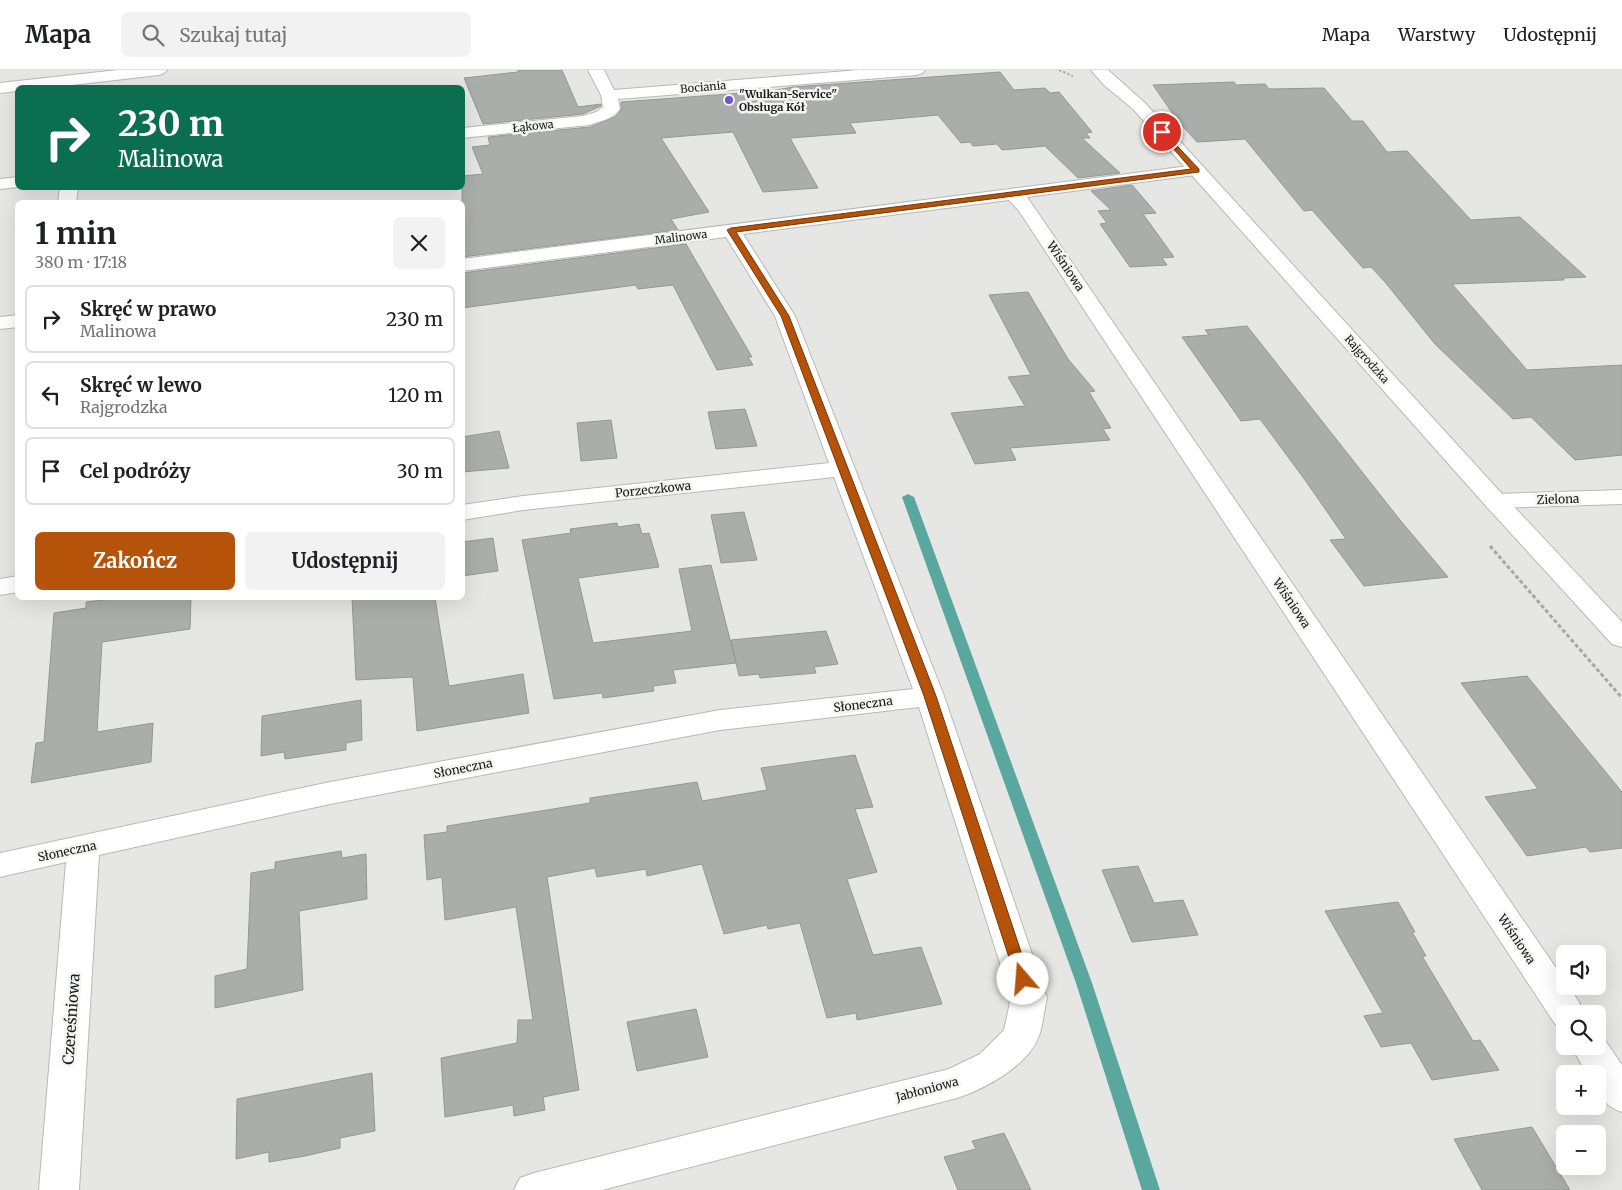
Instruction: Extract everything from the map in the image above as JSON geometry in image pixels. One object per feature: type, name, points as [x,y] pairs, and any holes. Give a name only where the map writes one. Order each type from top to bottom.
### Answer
[{"type":"street","points":[[24,85],[159,70]]},
{"type":"street","points":[[596,70],[609,95]]},
{"type":"street","name":"Bociania","points":[[609,95],[917,70]]},
{"type":"street","name":"Rajgrodzka","points":[[1083,70],[1104,76],[1140,106],[1494,501],[1622,638]]},
{"type":"street","points":[[0,88],[15,86]]},
{"type":"street","name":"Łąkowa","points":[[465,134],[583,121],[602,116],[612,109],[609,95]]},
{"type":"street","name":"Malinowa","points":[[465,264],[1197,170]]},
{"type":"street","points":[[0,184],[15,182]]},
{"type":"street","name":"Wiśniowa","points":[[1013,193],[1032,216],[1562,1005]]},
{"type":"street","name":"Jabłoniowa","points":[[534,1190],[957,1083],[993,1065],[1021,1036],[1029,998],[930,696],[785,316],[731,230]]},
{"type":"street","points":[[0,323],[15,321]]},
{"type":"street","name":"Porzeczkowa","points":[[465,513],[523,503],[843,469]]},
{"type":"street","name":"Zielona","points":[[1494,501],[1622,496]]},
{"type":"street","points":[[0,587],[15,584]]},
{"type":"street","name":"Słoneczna","points":[[0,865],[330,793],[720,720],[930,696]]},
{"type":"street","name":"Czereśniowa","points":[[59,1190],[82,847]]},
{"type":"street","points":[[1595,1055],[1622,1096]]},
{"type":"building","points":[[518,70],[562,70],[578,107],[601,104],[601,106],[583,114],[483,124],[464,78],[518,72]]},
{"type":"building","points":[[1000,72],[1014,90],[1045,88],[1050,93],[1059,92],[1092,132],[1086,133],[1090,138],[1082,138],[1120,173],[1078,178],[1045,146],[1002,150],[997,144],[973,146],[970,142],[961,143],[938,115],[850,123],[856,133],[790,138],[818,188],[763,192],[733,132],[661,138],[709,212],[671,219],[678,230],[465,257],[465,200],[462,200],[462,190],[465,190],[465,176],[483,174],[472,147],[490,145],[488,137],[590,127],[615,117],[621,110],[621,102],[770,91],[793,87]]},
{"type":"building","points":[[1234,82],[1236,85],[1265,84],[1269,89],[1324,88],[1352,121],[1363,121],[1387,152],[1407,151],[1471,220],[1520,217],[1586,277],[1563,278],[1564,280],[1452,284],[1527,370],[1622,365],[1622,455],[1575,460],[1531,417],[1513,419],[1435,344],[1371,267],[1363,268],[1312,210],[1304,211],[1245,139],[1197,142],[1177,120],[1153,85]]},
{"type":"building","points":[[1132,185],[1156,213],[1143,214],[1174,257],[1162,258],[1167,265],[1130,267],[1100,224],[1107,223],[1098,211],[1111,210],[1091,191]]},
{"type":"building","points":[[686,244],[752,357],[748,357],[753,365],[717,370],[673,285],[638,289],[636,285],[465,308],[465,273]]},
{"type":"building","points":[[1028,292],[1068,359],[1095,391],[1089,392],[1111,428],[1103,429],[1110,440],[1010,448],[1016,460],[975,464],[951,413],[1025,406],[1008,377],[1031,375],[989,295]]},
{"type":"building","points":[[1247,326],[1400,520],[1448,577],[1364,586],[1330,540],[1346,539],[1305,480],[1260,419],[1241,421],[1182,337],[1209,335],[1205,330]]},
{"type":"building","points":[[745,409],[757,446],[716,449],[708,412]]},
{"type":"building","points":[[611,420],[617,458],[581,461],[577,423]]},
{"type":"building","points":[[499,431],[509,468],[465,472],[465,437]]},
{"type":"building","points":[[744,512],[757,560],[721,563],[711,515]]},
{"type":"building","points":[[617,523],[618,527],[639,524],[642,534],[649,533],[659,567],[578,578],[593,643],[692,631],[679,569],[711,565],[736,663],[673,670],[676,683],[653,686],[654,691],[603,698],[602,693],[554,699],[522,540],[571,533],[570,529]]},
{"type":"building","points":[[493,538],[498,571],[465,576],[465,542]]},
{"type":"building","points":[[104,600],[191,600],[190,629],[102,642],[97,732],[153,723],[151,762],[31,783],[36,743],[44,742],[54,613],[86,608],[86,602]]},
{"type":"building","points":[[352,600],[435,600],[449,686],[523,674],[529,713],[417,731],[413,677],[356,680]]},
{"type":"building","points":[[826,631],[838,664],[814,667],[816,673],[760,678],[759,674],[739,676],[731,640]]},
{"type":"building","points":[[1527,676],[1622,792],[1622,848],[1590,852],[1586,847],[1527,856],[1485,797],[1538,789],[1461,683]]},
{"type":"building","points":[[361,700],[362,740],[346,743],[346,750],[285,759],[284,752],[261,756],[262,716]]},
{"type":"building","points":[[855,755],[873,807],[855,809],[877,872],[847,879],[873,955],[921,947],[942,1004],[857,1020],[856,1013],[827,1018],[800,923],[768,929],[767,925],[724,934],[702,864],[647,876],[646,869],[597,877],[595,868],[547,877],[579,1090],[543,1097],[545,1110],[514,1116],[513,1105],[445,1117],[441,1058],[517,1043],[518,1020],[533,1020],[516,907],[445,920],[442,877],[427,880],[424,835],[447,832],[447,826],[590,803],[590,798],[697,782],[702,801],[767,790],[761,768]]},
{"type":"building","points":[[341,851],[342,858],[366,854],[367,899],[299,911],[303,990],[215,1008],[215,976],[247,969],[251,873],[275,869],[275,862]]},
{"type":"building","points":[[1138,866],[1154,903],[1183,900],[1198,935],[1132,942],[1102,870]]},
{"type":"building","points":[[1398,902],[1426,956],[1422,956],[1473,1041],[1480,1040],[1499,1070],[1432,1080],[1411,1043],[1381,1047],[1364,1016],[1383,1013],[1325,911]]},
{"type":"building","points":[[696,1009],[708,1057],[637,1071],[627,1022]]},
{"type":"building","points":[[372,1073],[375,1131],[340,1138],[340,1148],[305,1156],[269,1162],[269,1152],[236,1159],[237,1099]]},
{"type":"building","points":[[1532,1127],[1556,1167],[1556,1175],[1561,1175],[1570,1190],[1482,1190],[1454,1139]]},
{"type":"building","points":[[1004,1133],[1031,1190],[958,1190],[944,1157],[976,1149],[972,1141]]},
{"type":"waterway","points":[[908,497],[1084,983],[1151,1190]]},
{"type":"place","name":"\"Wulkan-Service\" Obsługa Kół","points":[[729,100]]},
{"type":"route","points":[[1023,979],[930,696],[785,316],[731,230],[1197,170],[1162,132]]}]
